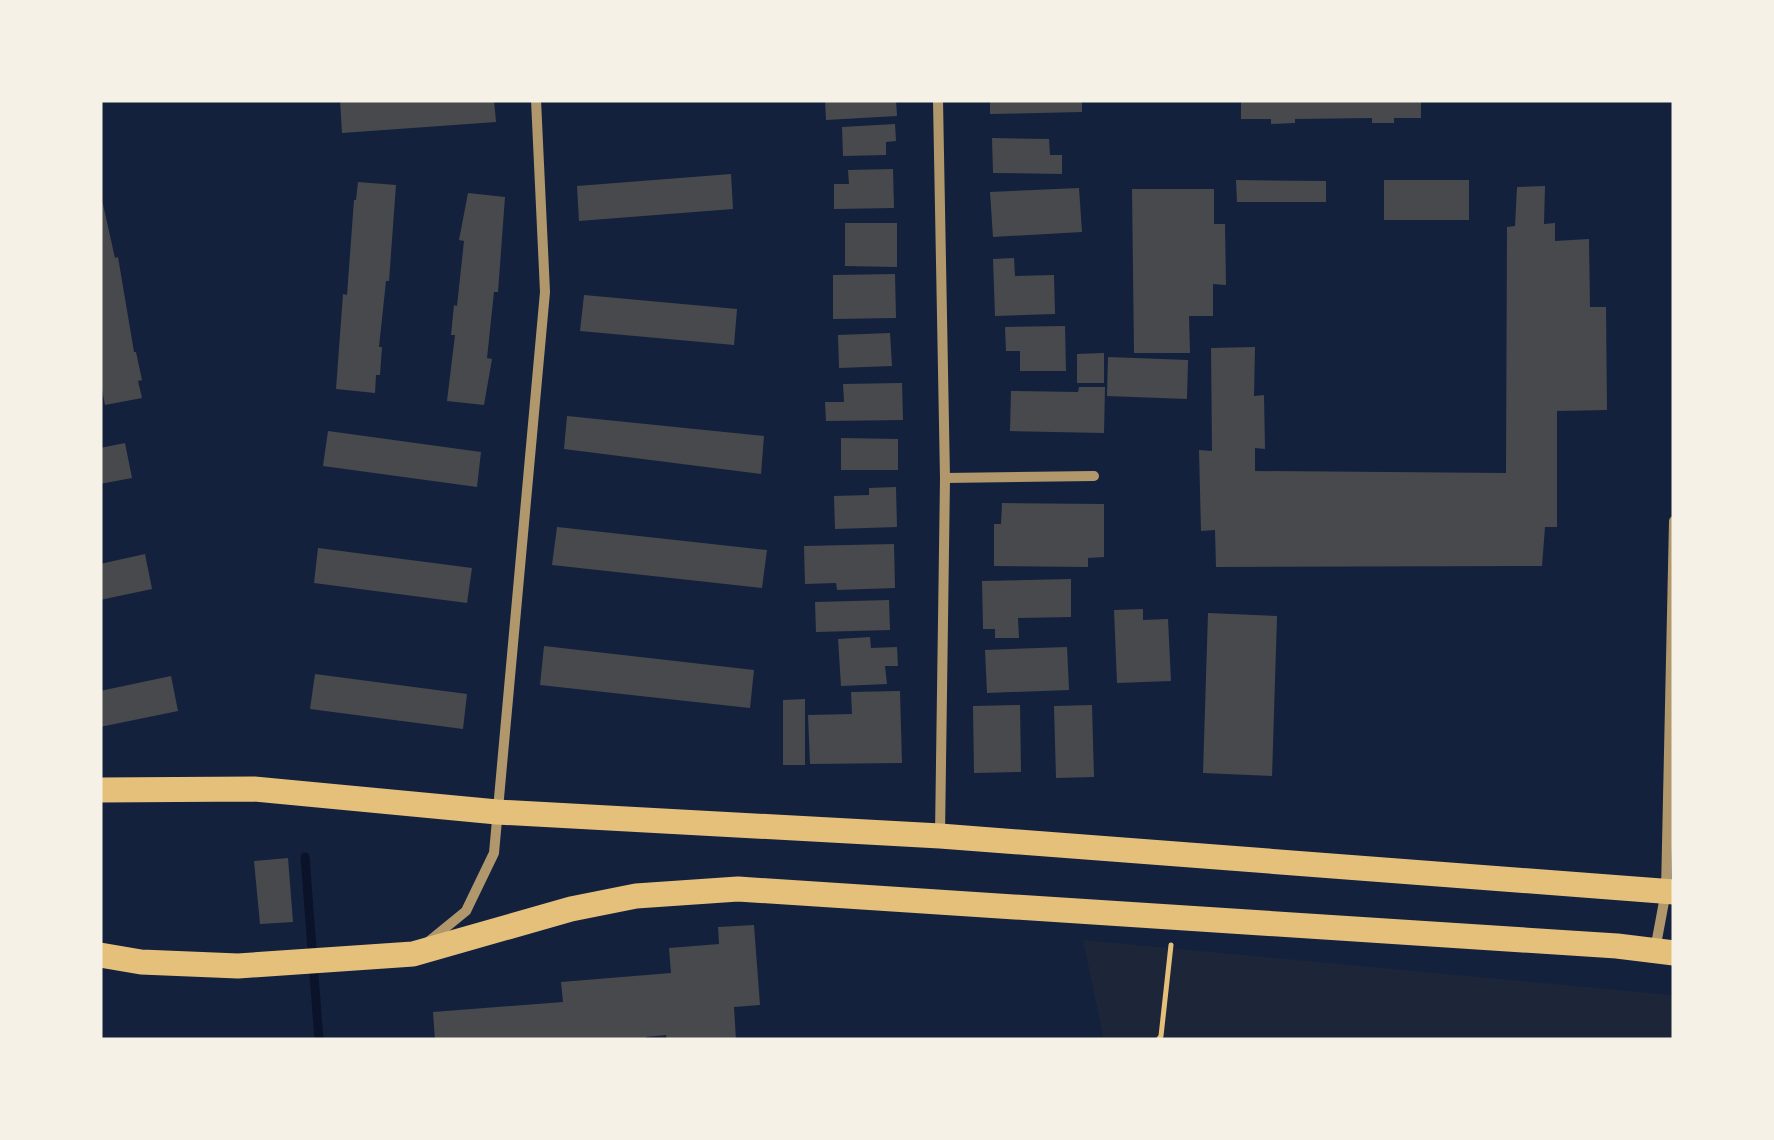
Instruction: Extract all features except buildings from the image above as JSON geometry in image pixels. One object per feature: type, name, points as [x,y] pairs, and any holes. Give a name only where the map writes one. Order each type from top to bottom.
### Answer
[{"type":"main road","points":[[100,790],[254,789],[497,812],[940,836],[1670,892]]},
{"type":"main road","points":[[100,954],[141,962],[258,964],[413,954],[571,909],[636,896],[738,889],[1664,952]]},
{"type":"street","points":[[413,954],[466,911],[494,853],[545,292],[536,100]]},
{"type":"street","points":[[938,100],[946,478],[940,836]]},
{"type":"street","points":[[946,478],[1094,476]]},
{"type":"street","points":[[1664,952],[1670,892],[1674,521]]},
{"type":"path","points":[[1158,1040],[1172,919]]},
{"type":"shaded area","points":[[1083,940],[1670,995],[1674,996],[1674,1040],[1104,1040]]},
{"type":"waterway","points":[[305,857],[319,1040]]}]
